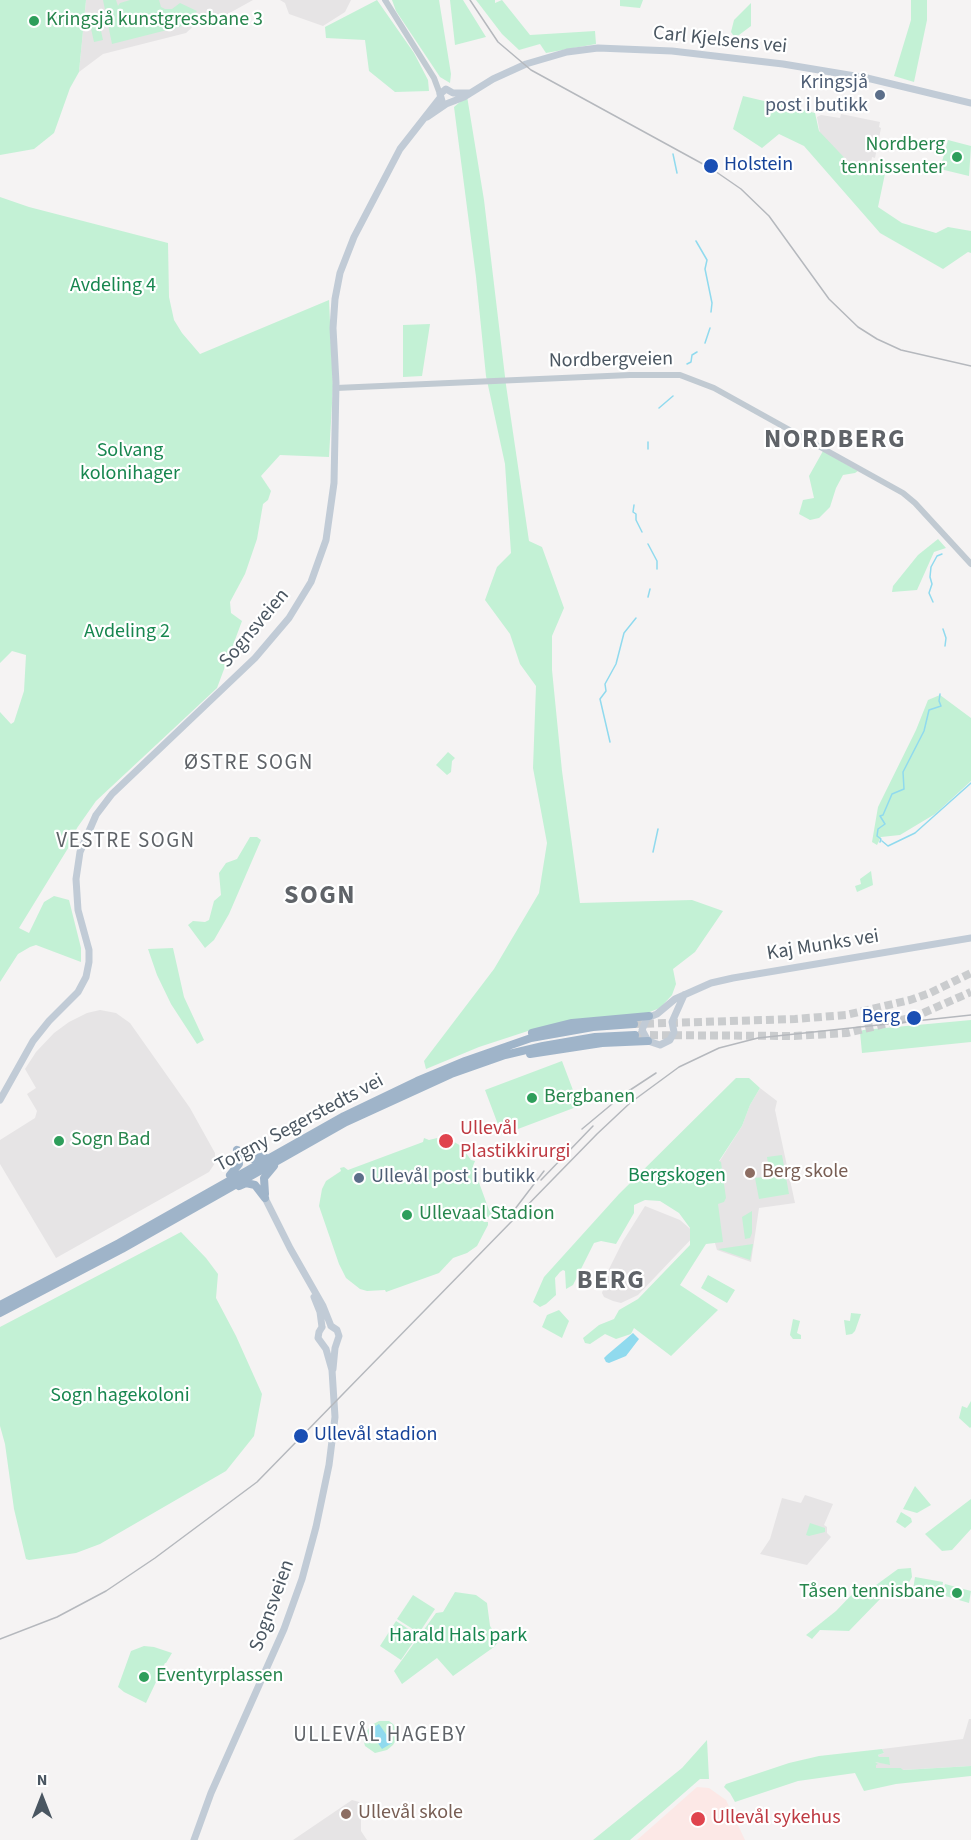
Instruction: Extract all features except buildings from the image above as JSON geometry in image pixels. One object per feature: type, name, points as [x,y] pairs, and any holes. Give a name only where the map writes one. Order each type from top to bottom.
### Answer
[{"type":"highway","points":[[499,1048],[558,1025],[653,1015]]},
{"type":"highway","name":"Torgny Segerstedts vei","points":[[1,1309],[122,1249],[220,1189],[380,1098],[448,1067],[531,1038],[569,1030],[634,1024]]},
{"type":"highway","name":"Torgny Segerstedts vei","points":[[281,1154],[451,1074],[485,1062],[543,1046],[595,1037],[635,1035]]},
{"type":"highway","points":[[485,1062],[582,1046],[648,1041]]},
{"type":"highway","points":[[220,1189],[238,1167],[240,1159],[237,1150],[253,1159],[281,1154]]},
{"type":"highway","points":[[265,1198],[264,1178],[281,1154]]},
{"type":"highway","points":[[220,1189],[246,1184],[255,1185],[265,1198]]},
{"type":"highway","name":"Torgny Segerstedts vei","points":[[1,1309],[13,1299],[220,1189]]},
{"type":"main road","name":"Carl Kjelsens vei","points":[[447,96],[470,93],[503,74],[536,60],[578,50],[615,48],[685,52],[783,64],[859,77],[971,103]]},
{"type":"main road","name":"Sognsveien","points":[[0,1100],[33,1041],[82,984],[88,967],[89,957],[78,910],[76,879],[78,859],[87,832],[96,815],[112,794],[247,667],[283,626],[304,596],[321,557],[332,506],[336,458],[334,309],[342,266],[354,237],[400,148],[447,96]]},
{"type":"main road","name":"Kaj Munks vei","points":[[653,1015],[675,999],[700,987],[733,978],[971,938]]},
{"type":"main road","points":[[672,1022],[664,1015],[653,1015],[643,1027],[643,1033],[648,1041],[660,1045],[670,1040],[674,1032],[672,1022],[684,995]]},
{"type":"main road","points":[[265,1198],[320,1312],[322,1327],[318,1338],[328,1346],[336,1343],[338,1332],[331,1326],[323,1306],[299,1265]]},
{"type":"main road","points":[[322,1327],[331,1326]]},
{"type":"main road","name":"Sognsveien","points":[[332,1370],[336,1343]]},
{"type":"main road","name":"Sognsveien","points":[[194,1840],[205,1808],[276,1649],[300,1586],[316,1527],[325,1486],[335,1409],[332,1370],[323,1344]]},
{"type":"street","points":[[385,0],[447,96]]},
{"type":"street","name":"Nordbergveien","points":[[336,388],[680,375],[714,388],[903,493],[971,564]]},
{"type":"shaded area","points":[[86,0],[253,0],[217,20],[199,21],[186,33],[103,54],[79,72]]},
{"type":"shaded area","points":[[280,0],[351,0],[345,12],[323,26],[289,14],[285,3]]},
{"type":"shaded area","points":[[841,114],[880,122],[879,127],[881,128],[875,158],[872,157],[871,163],[866,162],[865,168],[854,166],[821,139],[817,117],[821,115],[840,118]]},
{"type":"shaded area","points":[[100,1010],[116,1013],[130,1023],[190,1108],[215,1153],[215,1163],[209,1172],[56,1258],[0,1164],[0,1140],[35,1118],[37,1111],[27,1094],[36,1088],[25,1069],[36,1052],[54,1033],[69,1022],[87,1013]]},
{"type":"shaded area","name":"Berg skole","points":[[760,1088],[777,1101],[775,1110],[795,1203],[759,1208],[751,1262],[717,1250],[700,1192],[742,1126]]},
{"type":"shaded area","points":[[645,1206],[680,1220],[696,1234],[638,1295],[621,1303],[613,1301],[604,1297],[602,1293],[605,1277],[623,1241]]},
{"type":"shaded area","points":[[805,1495],[833,1504],[824,1525],[831,1537],[807,1565],[760,1554],[770,1539],[782,1498],[801,1503]]},
{"type":"shaded area","points":[[969,1719],[971,1719],[971,1766],[902,1770],[901,1768],[876,1768],[874,1762],[890,1764],[879,1757],[878,1755],[884,1753],[882,1749],[963,1739]]},
{"type":"shaded area","name":"Ullevål sykehus","points":[[697,1787],[709,1788],[726,1800],[745,1840],[637,1840]]},
{"type":"shaded area","name":"Ullevål skole","points":[[352,1800],[361,1804],[361,1831],[367,1840],[293,1840]]},
{"type":"green space","points":[[0,0],[86,0],[79,72],[70,88],[54,133],[34,149],[0,155]]},
{"type":"green space","points":[[103,0],[116,0],[118,6],[130,0],[159,0],[161,7],[165,9],[172,9],[180,3],[197,11],[179,27],[112,44]]},
{"type":"green space","points":[[377,0],[414,53],[428,80],[429,91],[395,92],[369,71],[365,40],[326,38],[325,27]]},
{"type":"green space","points":[[392,0],[439,0],[451,74],[450,83],[440,77],[396,11]]},
{"type":"green space","points":[[450,0],[463,0],[486,37],[455,45]]},
{"type":"green space","points":[[476,0],[495,0],[495,3],[502,0],[530,35],[595,31],[596,44],[546,53],[540,44],[519,50],[502,34]]},
{"type":"green space","points":[[620,0],[643,0],[640,8],[620,6]]},
{"type":"green space","points":[[911,0],[927,0],[927,20],[914,82],[894,76],[911,20]]},
{"type":"green space","points":[[751,3],[751,26],[735,38],[731,32],[734,20]]},
{"type":"green space","points":[[99,22],[103,40],[94,42],[90,24]]},
{"type":"green space","points":[[467,96],[484,200],[506,385],[529,541],[542,547],[564,608],[552,636],[552,670],[562,771],[580,903],[692,900],[723,911],[695,952],[673,969],[676,984],[672,995],[660,1008],[642,1015],[534,1029],[479,1047],[426,1069],[424,1061],[494,969],[539,893],[547,843],[533,768],[536,686],[520,664],[510,634],[485,600],[497,567],[511,553],[505,464],[486,376],[454,107]]},
{"type":"green space","points":[[743,96],[815,113],[819,131],[856,170],[886,169],[878,207],[902,223],[936,233],[948,227],[971,231],[971,253],[968,252],[943,269],[880,233],[804,146],[779,134],[762,148],[733,129]]},
{"type":"green space","name":"Nordberg tennissenter","points":[[948,140],[971,146],[969,176],[940,169]]},
{"type":"green space","name":"Solvang kolonihager","points":[[0,197],[29,207],[168,243],[169,297],[174,320],[200,354],[329,300],[333,386],[329,457],[280,455],[261,476],[271,491],[268,500],[263,504],[257,539],[245,574],[230,602],[231,613],[242,621],[217,688],[96,801],[77,828],[70,845],[19,928],[29,933],[44,902],[54,896],[69,900],[81,948],[81,962],[36,945],[18,954],[0,982],[0,712],[11,724],[14,722],[24,691],[26,655],[12,651],[0,663]]},
{"type":"green space","points":[[430,324],[422,376],[403,377],[403,325]]},
{"type":"green space","points":[[823,451],[858,471],[843,475],[830,507],[819,518],[810,520],[799,514],[803,500],[814,498],[809,476]]},
{"type":"green space","points":[[938,539],[946,548],[934,552],[917,590],[892,592],[893,586],[918,555]]},
{"type":"green space","points":[[940,695],[971,718],[971,781],[935,814],[900,835],[881,837],[877,845],[872,842],[878,807],[916,730],[928,700]]},
{"type":"green space","points":[[448,752],[455,758],[452,761],[451,772],[447,775],[436,765]]},
{"type":"green space","points":[[250,837],[257,837],[261,840],[229,914],[214,940],[205,948],[188,925],[193,921],[209,920],[214,901],[221,895],[219,873],[226,863],[237,859]]},
{"type":"green space","points":[[871,871],[873,885],[857,892],[855,886],[861,884],[860,879]]},
{"type":"green space","points":[[173,948],[184,997],[204,1040],[197,1044],[171,1004],[148,949]]},
{"type":"green space","points":[[971,1020],[971,1042],[862,1053],[860,1032],[863,1030]]},
{"type":"green space","name":"Bergbanen","points":[[562,1061],[579,1106],[502,1135],[485,1090]]},
{"type":"green space","name":"Bergskogen","points":[[736,1078],[749,1078],[760,1088],[742,1126],[719,1161],[726,1198],[724,1202],[718,1204],[723,1242],[706,1244],[680,1285],[718,1310],[671,1356],[634,1328],[631,1334],[616,1339],[605,1334],[590,1344],[585,1343],[583,1338],[599,1325],[614,1319],[619,1310],[638,1299],[690,1245],[690,1228],[679,1213],[660,1201],[645,1200],[634,1205],[634,1213],[616,1244],[601,1241],[594,1243],[573,1285],[566,1289],[565,1271],[560,1272],[555,1278],[556,1295],[540,1307],[533,1302],[544,1277],[619,1194]]},
{"type":"green space","name":"Ullevaal Stadion","points":[[424,1138],[451,1140],[461,1146],[471,1160],[475,1161],[473,1166],[489,1210],[494,1211],[494,1215],[483,1219],[484,1222],[488,1222],[488,1225],[477,1246],[453,1258],[439,1273],[386,1292],[385,1290],[360,1289],[346,1278],[339,1264],[319,1206],[322,1189],[326,1181],[341,1171],[340,1168],[344,1167],[348,1170],[423,1142]]},
{"type":"green space","points":[[782,1155],[789,1194],[759,1199],[755,1178],[770,1176],[767,1157]]},
{"type":"green space","points":[[752,1211],[752,1233],[750,1238],[745,1239],[742,1217]]},
{"type":"green space","name":"Sogn hagekoloni","points":[[181,1232],[218,1274],[216,1298],[262,1394],[254,1436],[226,1471],[100,1544],[76,1553],[26,1559],[14,1509],[5,1444],[0,1426],[0,1327]]},
{"type":"green space","points":[[753,1244],[750,1260],[718,1249]]},
{"type":"green space","points":[[708,1275],[735,1290],[727,1303],[701,1288]]},
{"type":"green space","points":[[559,1310],[569,1321],[562,1338],[542,1327],[547,1315]]},
{"type":"green space","points":[[851,1313],[861,1314],[855,1331],[846,1335],[844,1320],[850,1321]]},
{"type":"green space","points":[[793,1319],[800,1321],[797,1333],[801,1335],[801,1339],[793,1339],[790,1335]]},
{"type":"green space","points":[[971,1401],[970,1428],[959,1418],[962,1406],[967,1408]]},
{"type":"green space","points":[[915,1486],[931,1505],[917,1513],[903,1509]]},
{"type":"green space","points":[[971,1499],[971,1529],[952,1550],[942,1551],[925,1534]]},
{"type":"green space","points":[[901,1512],[911,1518],[912,1522],[905,1528],[896,1522]]},
{"type":"green space","points":[[810,1523],[825,1528],[825,1532],[806,1535]]},
{"type":"green space","points":[[911,1568],[912,1577],[901,1597],[883,1596],[849,1631],[820,1630],[812,1639],[806,1635],[836,1611],[861,1585],[872,1588],[898,1569]]},
{"type":"green space","points":[[915,1577],[943,1582],[941,1595],[913,1590]]},
{"type":"green space","name":"Tåsen tennisbane","points":[[945,1584],[971,1591],[969,1603],[942,1595]]},
{"type":"green space","name":"Harald Hals park","points":[[455,1592],[476,1595],[487,1603],[490,1626],[500,1640],[494,1647],[453,1676],[437,1658],[402,1684],[394,1671],[436,1613],[443,1612]]},
{"type":"green space","points":[[413,1595],[435,1609],[419,1633],[397,1619]]},
{"type":"green space","points":[[396,1621],[418,1635],[401,1660],[380,1646]]},
{"type":"green space","name":"Eventyrplassen","points":[[144,1646],[172,1653],[146,1703],[118,1687],[131,1651]]},
{"type":"green space","points":[[379,1721],[389,1721],[393,1724],[397,1730],[397,1738],[387,1750],[375,1753],[365,1746],[363,1738],[370,1726]]},
{"type":"green space","points":[[707,1740],[709,1779],[700,1779],[630,1840],[593,1840],[682,1768]]},
{"type":"green space","points":[[882,1749],[884,1753],[878,1755],[879,1757],[889,1757],[890,1765],[875,1762],[878,1764],[876,1768],[901,1768],[903,1770],[971,1766],[971,1776],[896,1784],[864,1791],[855,1773],[798,1781],[735,1802],[724,1787],[726,1784],[789,1763],[819,1756]]},
{"type":"water","points":[[633,1333],[639,1339],[626,1356],[609,1363],[606,1362],[604,1358]]},
{"type":"water","points":[[379,1724],[392,1743],[382,1749],[369,1730]]},
{"type":"waterway","points":[[673,154],[677,173]]},
{"type":"waterway","points":[[696,241],[707,260],[705,269],[712,303],[711,312]]},
{"type":"waterway","points":[[705,343],[710,328]]},
{"type":"waterway","points":[[687,364],[691,362],[692,355],[697,352]]},
{"type":"waterway","points":[[659,408],[673,396]]},
{"type":"waterway","points":[[648,442],[648,449]]},
{"type":"waterway","points":[[634,505],[633,512],[636,514],[636,520],[642,532]]},
{"type":"waterway","points":[[648,544],[657,561],[657,569]]},
{"type":"waterway","points":[[933,602],[929,593],[932,584],[931,567],[937,556],[942,554]]},
{"type":"waterway","points":[[648,597],[650,589]]},
{"type":"waterway","points":[[610,742],[600,699],[606,691],[605,684],[616,664],[624,633],[636,618]]},
{"type":"waterway","points":[[943,629],[946,638],[945,646]]},
{"type":"waterway","points":[[880,842],[881,839],[877,836],[878,829],[885,824],[880,816],[883,815],[892,794],[904,789],[903,772],[924,731],[929,710],[941,706],[940,694]]},
{"type":"waterway","points":[[882,841],[888,846],[915,833],[971,783]]},
{"type":"waterway","points":[[653,852],[658,829]]},
{"type":"tunnel","points":[[634,1024],[795,1019],[846,1015],[910,1000],[971,973]]},
{"type":"tunnel","points":[[638,1035],[794,1036],[847,1033],[914,1017],[971,992]]},
{"type":"railway","points":[[470,0],[498,42],[531,70],[712,169],[741,189],[769,216],[829,299],[858,327],[901,350],[971,366]]},
{"type":"railway","points":[[0,1639],[57,1617],[106,1591],[155,1558],[257,1482],[597,1134],[630,1103],[679,1067],[719,1048],[758,1038],[971,1015]]},
{"type":"railway","points":[[582,1129],[624,1094],[656,1073]]},
{"type":"railway","points":[[541,1180],[593,1126]]},
{"type":"railway","points":[[515,1209],[544,1171]]},
{"type":"place","name":"Kringsjå kunstgressbane 3","points":[[34,21]]},
{"type":"place","name":"Kringsjå post i butikk","points":[[880,95]]},
{"type":"place","name":"Nordberg tennissenter","points":[[957,157]]},
{"type":"place","name":"Holstein","points":[[711,166]]},
{"type":"place","name":"Berg","points":[[914,1018]]},
{"type":"place","name":"Bergbanen","points":[[532,1098]]},
{"type":"place","name":"Sogn Bad","points":[[59,1141]]},
{"type":"place","name":"Ullevål Plastikkirurgi","points":[[446,1141]]},
{"type":"place","name":"Berg skole","points":[[750,1173]]},
{"type":"place","name":"Ullevål post i butikk","points":[[359,1178]]},
{"type":"place","name":"Ullevaal Stadion","points":[[407,1215]]},
{"type":"place","name":"Ullevål stadion","points":[[301,1436]]},
{"type":"place","name":"Tåsen tennisbane","points":[[957,1593]]},
{"type":"place","name":"Eventyrplassen","points":[[144,1677]]},
{"type":"place","name":"Ullevål skole","points":[[346,1814]]},
{"type":"place","name":"Ullevål sykehus","points":[[698,1819]]},
{"type":"district","name":"NORDBERG","points":[[835,441]]},
{"type":"district","name":"ØSTRE SOGN","points":[[249,764]]},
{"type":"district","name":"VESTRE SOGN","points":[[126,842]]},
{"type":"district","name":"SOGN","points":[[320,897]]},
{"type":"district","name":"BERG","points":[[611,1282]]},
{"type":"district","name":"ULLEVÅL HAGEBY","points":[[380,1736]]},
{"type":"park label","name":"Avdeling 4","points":[[113,287]]},
{"type":"park label","name":"Avdeling 2","points":[[127,633]]}]
